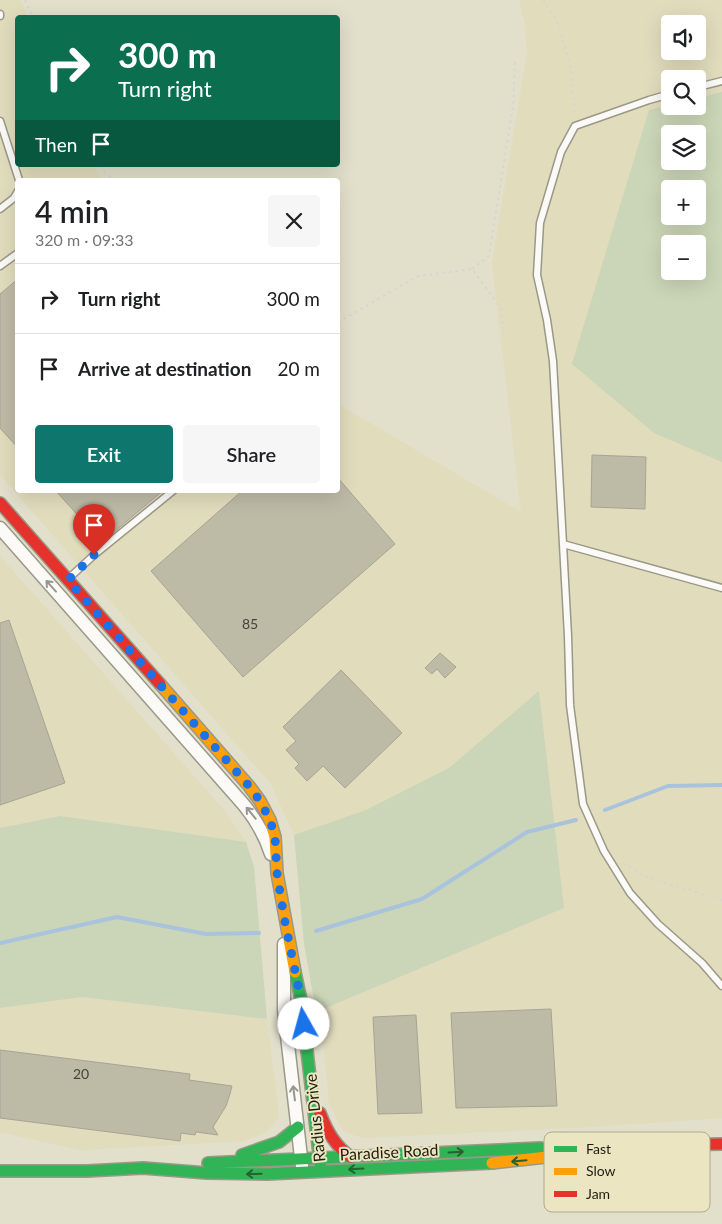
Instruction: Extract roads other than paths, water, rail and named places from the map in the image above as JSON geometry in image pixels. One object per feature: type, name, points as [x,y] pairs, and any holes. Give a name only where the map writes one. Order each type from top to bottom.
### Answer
[{"type":"street","name":"Radius Drive","points":[[0,503],[249,786],[270,820],[275,837],[277,873],[284,917],[301,1000],[321,1171]]},
{"type":"street","points":[[15,520],[30,545],[76,601],[76,607],[73,610]]},
{"type":"street","name":"Radius Drive","points":[[0,528],[257,821],[266,839],[277,873]]},
{"type":"street","points":[[104,622],[100,630],[103,635],[144,681],[164,713]]},
{"type":"street","name":"Radius Drive","points":[[284,917],[284,1010],[302,1165]]},
{"type":"street","points":[[312,1094],[324,1123],[338,1147],[351,1157]]},
{"type":"street","points":[[223,1162],[278,1143],[287,1138],[298,1126]]},
{"type":"street","name":"Paradise Road","points":[[0,1171],[142,1168],[242,1174],[302,1165],[320,1159],[544,1148]]},
{"type":"street","name":"Paradise Road","points":[[142,1168],[160,1165],[223,1162],[302,1165],[321,1171],[506,1162],[544,1158]]},
{"type":"street","name":"Paradise Road","points":[[0,1164],[50,1171]]},
{"type":"lane","points":[[706,85],[722,81]]},
{"type":"lane","points":[[661,97],[576,126],[561,152],[540,223],[537,275],[547,320],[553,361],[570,705],[583,804],[604,851],[630,893],[658,924],[702,963],[722,986]]},
{"type":"lane","points":[[0,121],[18,178]]},
{"type":"lane","points":[[0,209],[15,196]]},
{"type":"lane","points":[[0,266],[15,255]]},
{"type":"lane","points":[[68,580],[94,555],[170,493]]},
{"type":"lane","points":[[563,544],[722,588]]},
{"type":"waterway","points":[[605,810],[668,786],[722,785]]},
{"type":"waterway","points":[[316,931],[422,899],[527,832],[576,820]]},
{"type":"waterway","points":[[0,943],[117,917],[206,934],[259,933]]}]
